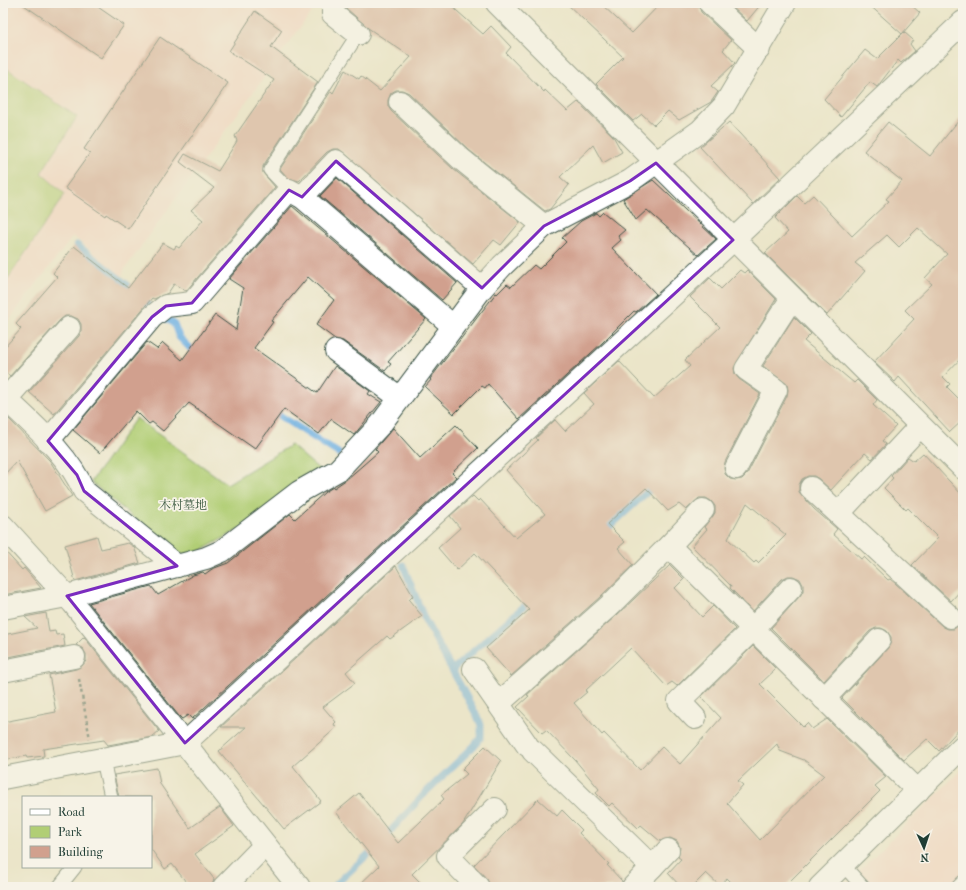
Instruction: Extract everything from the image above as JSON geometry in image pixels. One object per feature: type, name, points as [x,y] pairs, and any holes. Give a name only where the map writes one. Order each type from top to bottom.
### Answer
[{"type":"street","points":[[333,3],[333,14],[358,34]]},
{"type":"street","points":[[497,3],[920,426],[959,457]]},
{"type":"street","points":[[710,3],[759,49]]},
{"type":"street","points":[[3,608],[68,596],[206,558],[222,551],[299,492],[338,470],[380,425],[482,288],[502,266],[544,226],[630,182],[700,131],[724,106],[786,3]]},
{"type":"street","points":[[3,778],[185,744],[733,240],[963,22]]},
{"type":"street","points":[[400,102],[461,159],[544,226]]},
{"type":"street","points":[[48,440],[152,317],[166,306],[192,303],[296,193],[336,161],[482,288]]},
{"type":"street","points":[[296,193],[454,326]]},
{"type":"street","points":[[736,468],[776,390],[746,370],[792,298]]},
{"type":"street","points":[[69,328],[6,399],[48,440],[77,475],[84,491],[177,566]]},
{"type":"street","points":[[336,350],[400,398]]},
{"type":"street","points":[[838,513],[920,426]]},
{"type":"street","points":[[811,488],[950,617]]},
{"type":"street","points":[[499,703],[609,606],[703,510]]},
{"type":"street","points":[[3,526],[68,596],[299,887]]},
{"type":"street","points":[[669,546],[918,791]]},
{"type":"street","points":[[695,718],[679,701],[753,629],[791,588]]},
{"type":"street","points":[[824,699],[879,640]]},
{"type":"street","points":[[3,670],[74,657]]},
{"type":"street","points":[[474,668],[530,748],[544,772],[652,867]]},
{"type":"street","points":[[820,887],[963,746]]},
{"type":"street","points":[[478,887],[448,856],[495,809]]},
{"type":"street","points":[[224,887],[265,845]]},
{"type":"street","points":[[633,887],[668,850]]},
{"type":"lane","points":[[296,193],[270,170],[358,34]]},
{"type":"lane","points":[[103,760],[111,796]]},
{"type":"lane","points":[[843,865],[863,887]]},
{"type":"lane","points":[[59,887],[74,868]]},
{"type":"lane","points":[[958,887],[963,882]]},
{"type":"highlighted area","points":[[336,161],[482,288],[544,226],[630,181],[656,163],[733,240],[185,743],[67,596],[177,566],[84,491],[77,475],[48,441],[152,317],[166,306],[192,303],[289,190],[302,197]]},
{"type":"shaded area","points":[[3,3],[318,3],[124,270],[122,276],[73,236],[3,328]]},
{"type":"shaded area","points":[[963,768],[963,887],[843,887]]},
{"type":"green space","points":[[3,66],[77,117],[41,173],[65,194],[3,286]]},
{"type":"green space","name":"木村墓地","points":[[136,418],[227,484],[291,445],[321,471],[240,529],[195,554],[177,554],[91,482]]},
{"type":"building","points":[[21,3],[92,3],[124,25],[101,58]]},
{"type":"building","points":[[346,3],[448,3],[483,34],[491,26],[511,47],[506,53],[544,92],[545,90],[567,111],[578,102],[613,136],[622,152],[603,163],[593,145],[560,177],[569,185],[550,209],[545,211],[469,150],[409,93],[402,90],[396,90],[391,93],[388,100],[388,106],[391,111],[453,169],[520,222],[501,245],[494,240],[473,264],[339,149],[333,149],[327,152],[299,181],[288,178],[280,169],[331,91],[333,93],[345,70],[359,79],[361,76],[380,91],[411,57],[368,28],[346,8]]},
{"type":"building","points":[[566,3],[600,3],[632,33],[661,3],[698,3],[701,12],[731,40],[723,50],[735,63],[711,86],[718,92],[711,102],[679,120],[668,111],[654,125],[642,114],[633,121],[596,84],[623,57]]},
{"type":"building","points":[[728,3],[762,3],[747,21]]},
{"type":"building","points":[[867,3],[909,3],[920,13],[902,34]]},
{"type":"building","points":[[255,11],[282,30],[271,47],[318,82],[263,166],[263,173],[275,187],[186,291],[174,284],[168,293],[154,299],[152,298],[54,414],[29,392],[79,336],[81,324],[78,319],[71,316],[65,316],[60,320],[10,376],[3,370],[3,349],[21,329],[16,324],[57,277],[53,273],[74,246],[128,288],[163,243],[174,249],[176,246],[179,248],[203,220],[191,210],[214,188],[180,162],[185,154],[218,171],[237,141],[235,136],[274,80],[229,51]]},
{"type":"building","points":[[904,32],[913,40],[910,44],[915,51],[901,63],[898,60],[877,87],[870,82],[841,117],[824,99],[865,50],[877,59]]},
{"type":"building","points":[[160,37],[228,83],[128,229],[106,214],[105,216],[65,188],[90,153],[84,149]]},
{"type":"building","points":[[963,115],[963,356],[943,377],[950,384],[947,387],[963,403],[963,420],[950,432],[899,377],[895,382],[874,362],[914,319],[905,310],[932,284],[925,278],[947,254],[918,228],[899,247],[887,235],[855,263],[865,271],[827,315],[765,253],[788,232],[775,218],[797,196],[804,203],[813,195],[852,236],[889,201],[886,199],[902,181],[864,151],[888,122],[930,156]]},
{"type":"building","points":[[729,122],[780,178],[753,204],[700,147]]},
{"type":"building","points":[[337,178],[457,283],[442,300],[320,196]]},
{"type":"building","points":[[653,180],[716,239],[698,255],[647,210],[636,220],[623,199]]},
{"type":"building","points":[[292,206],[426,319],[388,362],[391,364],[385,371],[343,341],[335,339],[316,325],[334,300],[308,277],[271,321],[273,322],[254,348],[317,393],[335,366],[370,391],[368,394],[381,402],[354,435],[331,419],[319,434],[284,409],[255,449],[189,403],[163,431],[152,422],[149,424],[136,411],[100,453],[73,430],[147,342],[157,349],[163,343],[182,360],[215,315],[236,330],[243,288],[229,279]]},
{"type":"building","points":[[603,212],[625,230],[618,236],[621,240],[612,248],[656,294],[636,312],[634,311],[602,343],[519,419],[488,384],[485,388],[482,386],[454,414],[425,387],[431,380],[430,379],[496,293],[497,294],[507,284],[511,287],[534,265],[539,269],[566,242],[562,238],[581,221],[596,213],[599,216]]},
{"type":"building","points":[[740,270],[744,273],[747,270],[776,299],[734,368],[735,374],[739,379],[760,394],[725,462],[725,474],[730,479],[742,479],[747,474],[787,396],[787,384],[763,366],[794,317],[811,334],[804,341],[854,383],[857,380],[877,400],[873,405],[896,426],[882,441],[886,444],[872,459],[865,453],[831,490],[819,479],[814,476],[808,476],[802,479],[799,485],[799,492],[814,509],[837,529],[833,534],[861,559],[864,557],[888,580],[890,579],[895,583],[942,626],[948,629],[954,629],[960,624],[963,627],[963,725],[939,751],[927,739],[904,760],[842,698],[888,648],[891,642],[891,637],[887,631],[881,628],[876,628],[870,631],[824,681],[771,628],[803,591],[803,585],[800,579],[793,576],[788,576],[782,579],[753,611],[730,588],[731,586],[692,546],[707,529],[704,527],[715,513],[715,506],[706,498],[699,498],[686,510],[679,504],[668,511],[646,488],[607,524],[625,542],[618,548],[633,565],[600,597],[511,676],[486,648],[529,610],[475,553],[457,570],[438,548],[460,528],[450,516],[473,496],[478,501],[480,499],[516,538],[545,514],[506,470],[538,440],[536,438],[555,420],[565,431],[594,404],[584,393],[619,361],[654,398],[690,366],[685,360],[720,327],[690,297],[710,278],[721,289]],"holes":[[[747,503],[786,535],[758,563],[756,561],[754,563],[728,539]]]},
{"type":"building","points":[[9,419],[50,461],[72,496],[45,511],[17,461],[3,476],[3,425]]},
{"type":"building","points":[[456,425],[478,448],[452,473],[456,477],[192,719],[188,715],[182,719],[178,715],[89,603],[151,586],[158,595],[193,575],[203,572],[205,574],[212,569],[228,563],[290,514],[295,519],[325,492],[347,479],[378,452],[375,449],[393,428],[420,458]]},
{"type":"building","points":[[923,453],[963,496],[963,588],[951,601],[912,565],[938,538],[908,508],[906,510],[884,488],[893,478],[891,476],[908,457],[914,461]]},
{"type":"building","points":[[97,536],[101,549],[128,543],[134,547],[140,563],[75,581],[65,545]]},
{"type":"building","points":[[3,549],[22,570],[24,568],[41,588],[3,595]]},
{"type":"building","points":[[670,565],[684,579],[675,588],[702,617],[713,606],[735,629],[677,686],[672,682],[666,686],[631,648],[574,703],[602,735],[604,733],[640,770],[662,747],[680,764],[721,718],[701,697],[753,646],[776,669],[760,684],[803,727],[807,723],[812,729],[827,719],[886,777],[875,786],[880,791],[784,887],[736,887],[727,878],[719,885],[706,873],[692,887],[681,887],[668,873],[681,859],[678,857],[680,847],[677,841],[670,838],[660,841],[641,825],[638,828],[612,803],[609,806],[596,793],[599,789],[575,760],[546,730],[542,733],[517,707],[529,696],[527,695],[617,615]],"holes":[[[777,744],[780,751],[804,760],[824,775],[760,840],[727,803],[743,785],[738,781]]]},
{"type":"building","points":[[396,566],[413,596],[409,600],[422,616],[390,639],[387,636],[346,672],[355,683],[323,707],[336,722],[334,724],[336,728],[293,766],[321,801],[284,829],[219,751],[246,727],[221,727]]},
{"type":"building","points":[[46,613],[49,632],[55,631],[56,635],[63,634],[65,646],[3,658],[3,635],[37,628],[25,617]]},
{"type":"building","points":[[84,637],[159,731],[152,737],[108,745],[104,740],[43,749],[44,756],[27,758],[26,756],[3,760],[3,722],[56,712],[49,675],[76,669],[82,666],[86,661],[86,654],[83,649],[76,645]]},
{"type":"building","points":[[485,746],[501,761],[463,824],[412,874],[425,887],[357,887],[379,866],[336,812],[359,793],[398,843],[444,799],[441,795],[467,774],[462,769]]},
{"type":"building","points":[[157,768],[160,784],[190,828],[220,807],[234,826],[195,854],[214,879],[212,887],[190,887],[172,864],[165,869],[152,850],[152,796],[119,796],[114,775]]},
{"type":"building","points":[[538,799],[557,816],[562,810],[582,830],[579,833],[609,864],[607,865],[622,881],[621,887],[490,887],[487,879],[474,865]]},
{"type":"waterway","points":[[77,245],[125,283],[137,297],[174,324],[179,337],[197,355]]},
{"type":"waterway","points":[[273,411],[338,453]]},
{"type":"waterway","points":[[603,533],[656,484]]},
{"type":"waterway","points":[[403,565],[425,620],[452,670]]},
{"type":"waterway","points":[[384,838],[427,791],[474,746],[481,737],[481,725],[452,670],[531,600]]},
{"type":"waterway","points":[[333,887],[376,847]]}]
